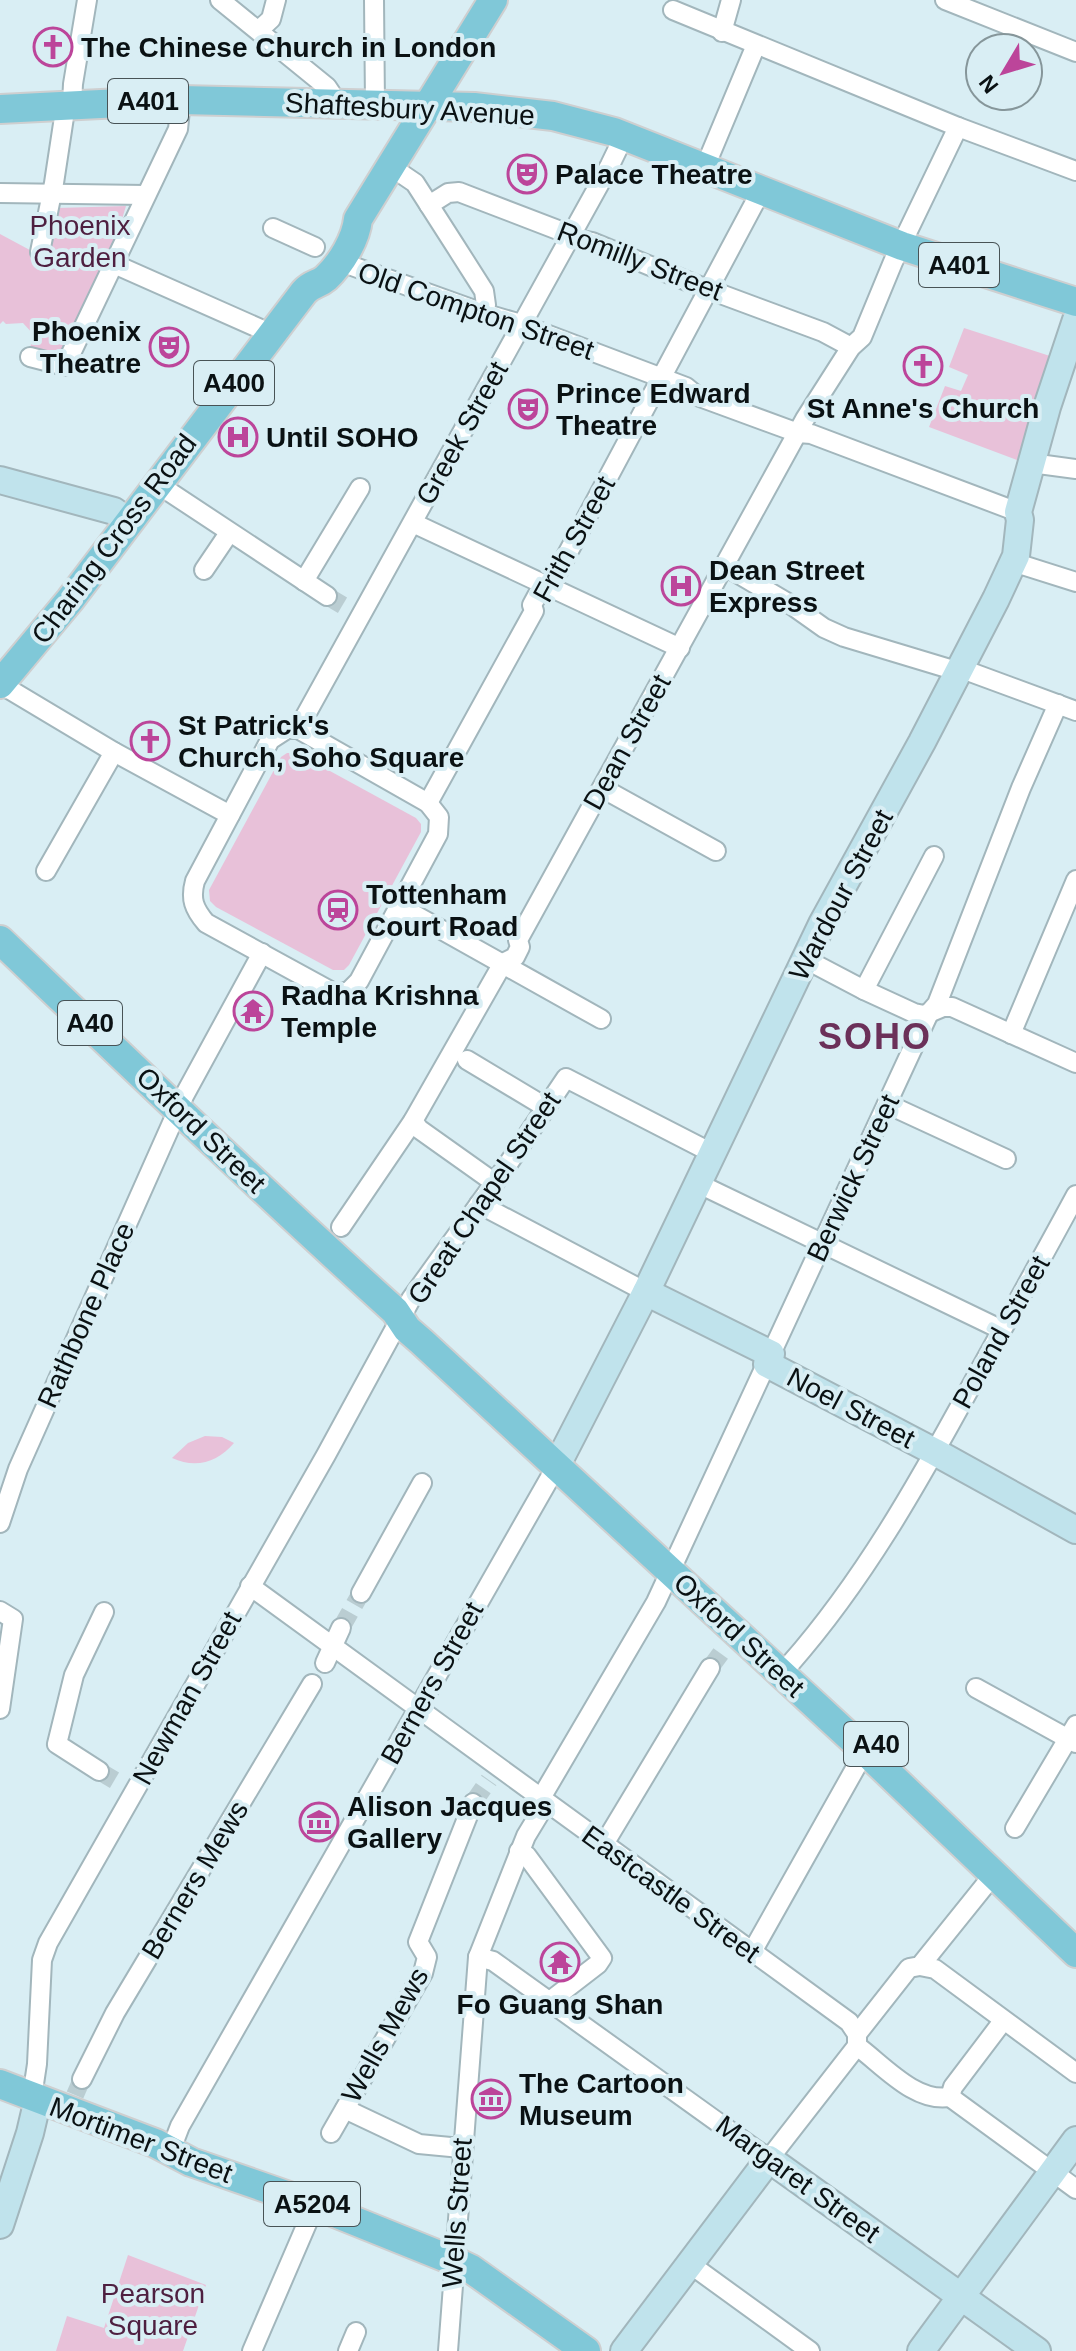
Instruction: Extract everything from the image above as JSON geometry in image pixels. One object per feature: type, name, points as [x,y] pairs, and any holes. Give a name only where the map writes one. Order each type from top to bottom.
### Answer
[{"type":"main road","name":"Charing Cross Road","points":[[3,686],[311,283],[326,278],[327,254],[356,234],[358,219],[493,0]]},
{"type":"main road","name":"Shaftesbury Avenue","points":[[0,109],[181,100],[429,105],[530,112],[579,121],[624,136],[902,246],[1076,302]]},
{"type":"main road","name":"A400","points":[[311,283],[311,272],[324,251],[344,227],[358,219]]},
{"type":"main road","name":"Oxford Street","points":[[0,940],[181,1103],[402,1318],[414,1319],[672,1566],[790,1664],[1076,1928]]},
{"type":"main road","name":"Oxford Street","points":[[672,1566],[730,1641],[865,1751],[1076,1953]]},
{"type":"main road","name":"A5204","points":[[0,2084],[35,2098]]},
{"type":"main road","name":"Mortimer Street","points":[[35,2098],[75,2095],[170,2152],[315,2205],[454,2261],[471,2269],[586,2351]]},
{"type":"street","points":[[40,252],[87,0]]},
{"type":"street","points":[[220,0],[327,87],[333,104]]},
{"type":"street","points":[[259,30],[271,19],[276,0]]},
{"type":"street","points":[[374,0],[375,104]]},
{"type":"street","points":[[722,32],[731,0]]},
{"type":"street","points":[[945,0],[1076,52]]},
{"type":"street","points":[[676,12],[722,32],[753,51],[1076,171]]},
{"type":"street","points":[[705,167],[753,51]]},
{"type":"street","points":[[30,357],[65,366],[178,129],[181,100]]},
{"type":"street","name":"Dean Street","points":[[341,1227],[413,1121],[503,963],[515,957],[520,947],[518,940],[798,433],[851,347],[862,337],[958,127]]},
{"type":"street","name":"Greek Street","points":[[298,729],[356,613],[413,523],[624,136]]},
{"type":"street","points":[[390,166],[415,183],[484,291],[486,305],[483,313]]},
{"type":"street","name":"Frith Street","points":[[428,803],[534,611],[532,605],[535,599],[556,575],[762,189]]},
{"type":"street","name":"Romilly Street","points":[[429,205],[455,191],[823,332],[851,347]]},
{"type":"street","points":[[0,193],[146,195]]},
{"type":"street","name":"Old Compton Street","points":[[273,228],[327,254],[686,387],[697,396],[798,433],[811,434],[1018,512]]},
{"type":"street","points":[[114,264],[272,334]]},
{"type":"street","name":"Wardour Street","points":[[559,1461],[646,1292],[822,924],[961,671],[1013,562],[1020,520],[1018,512],[1076,320]]},
{"type":"street","points":[[1031,463],[1076,469]]},
{"type":"street","points":[[0,480],[114,511],[129,522]]},
{"type":"street","points":[[156,483],[327,596]]},
{"type":"street","points":[[304,581],[360,488]]},
{"type":"street","points":[[413,523],[680,648]]},
{"type":"street","points":[[204,570],[234,536]]},
{"type":"street","points":[[1013,562],[1076,582]]},
{"type":"street","points":[[725,566],[824,628],[844,637],[961,671],[1076,711]]},
{"type":"street","points":[[3,686],[114,752],[230,815]]},
{"type":"street","name":"Berwick Street","points":[[672,1566],[929,1013],[937,1004],[1021,788],[1058,704]]},
{"type":"street","points":[[287,729],[298,729],[428,803],[439,817],[438,834],[359,981],[348,992],[332,992],[206,923],[193,904],[195,881],[270,740],[287,729]]},
{"type":"street","points":[[46,871],[114,752]]},
{"type":"street","points":[[602,788],[716,851]]},
{"type":"street","points":[[864,990],[934,856]]},
{"type":"street","points":[[1011,1034],[1044,962],[1076,880]]},
{"type":"street","points":[[399,906],[601,1019]]},
{"type":"street","name":"Rathbone Place","points":[[0,1523],[9,1467],[198,1067],[262,953]]},
{"type":"street","points":[[805,959],[914,1013],[952,1007],[1076,1063]]},
{"type":"street","points":[[467,1060],[547,1108]]},
{"type":"street","name":"Great Chapel Street","points":[[402,1318],[417,1289],[486,1207],[495,1183],[566,1078],[712,1153]]},
{"type":"street","points":[[887,1104],[1006,1159]]},
{"type":"street","points":[[413,1121],[419,1129],[495,1183]]},
{"type":"street","points":[[697,1183],[1002,1330]]},
{"type":"street","name":"Poland Street","points":[[790,1664],[820,1631],[856,1582],[935,1452],[1076,1195]]},
{"type":"street","points":[[486,1207],[646,1292]]},
{"type":"street","name":"Noel Street","points":[[646,1292],[1076,1530]]},
{"type":"street","name":"Newman Street","points":[[35,2098],[45,1951],[128,1788],[250,1586],[402,1318]]},
{"type":"street","name":"Berners Street","points":[[170,2152],[175,2134],[559,1461]]},
{"type":"street","points":[[361,1593],[422,1483]]},
{"type":"street","name":"Wells Street","points":[[448,2351],[461,2148],[478,1957],[519,1851],[544,1800],[656,1602],[672,1566]]},
{"type":"street","name":"Eastcastle Street","points":[[250,1586],[328,1654],[417,1709],[493,1773],[544,1800],[849,2022],[857,2040],[921,2094],[936,2099],[950,2097]]},
{"type":"street","points":[[0,1611],[13,1619],[0,1709]]},
{"type":"street","points":[[99,1771],[57,1744],[74,1675],[104,1612]]},
{"type":"street","points":[[328,1654],[341,1628]]},
{"type":"street","points":[[604,1844],[710,1668]]},
{"type":"street","name":"Berners Mews","points":[[75,2095],[115,2013],[312,1684]]},
{"type":"street","points":[[976,1688],[1074,1736],[1015,1828]]},
{"type":"street","points":[[752,1952],[865,1751]]},
{"type":"street","name":"Wells Mews","points":[[331,2133],[423,1973],[427,1957],[418,1942],[473,1803]]},
{"type":"street","points":[[519,1851],[527,1856],[602,1958],[550,2001]]},
{"type":"street","points":[[920,1966],[994,1874]]},
{"type":"street","name":"Margaret Street","points":[[478,1957],[493,1961],[550,2001],[1037,2351]]},
{"type":"street","points":[[624,2351],[909,1968],[920,1966],[935,1969],[1076,2073]]},
{"type":"street","points":[[1003,2021],[953,2087],[950,2097],[1076,2189]]},
{"type":"street","points":[[0,2225],[30,2133],[35,2098]]},
{"type":"street","points":[[345,2109],[419,2144],[461,2148]]},
{"type":"street","points":[[921,2351],[1076,2140]]},
{"type":"street","points":[[252,2351],[315,2205]]},
{"type":"street","points":[[690,2264],[810,2351]]},
{"type":"street","points":[[348,2351],[356,2332]]},
{"type":"green space","name":"Phoenix Garden","points":[[126,206],[115,242],[60,361],[29,351],[34,335],[23,323],[6,324],[3,321],[0,324],[0,234],[41,256],[57,208]]},
{"type":"green space","points":[[964,328],[1050,356],[1017,460],[929,427],[945,386],[961,391],[968,375],[949,367]]},
{"type":"green space","points":[[287,753],[297,753],[416,818],[421,824],[421,832],[344,970],[333,970],[210,901],[209,890],[281,757]]},
{"type":"green space","points":[[205,1436],[222,1437],[234,1443],[221,1455],[206,1462],[190,1463],[172,1458],[188,1443]]},
{"type":"green space","name":"Pearson Square","points":[[128,2255],[206,2285],[183,2351],[56,2351],[67,2316],[104,2328]]},
{"type":"tunnel","points":[[327,596],[349,609]]},
{"type":"tunnel","points":[[341,1628],[361,1593]]},
{"type":"tunnel","points":[[710,1668],[724,1649]]},
{"type":"tunnel","points":[[99,1771],[121,1784]]},
{"type":"tunnel","points":[[473,1803],[489,1780]]},
{"type":"tunnel","points":[[75,2095],[82,2079]]},
{"type":"place","name":"The Chinese Church in London","points":[[53,47]]},
{"type":"place","name":"Palace Theatre","points":[[527,174]]},
{"type":"place","name":"Phoenix Theatre","points":[[169,347]]},
{"type":"place","name":"St Anne's Church","points":[[923,366]]},
{"type":"place","name":"Prince Edward Theatre","points":[[528,409]]},
{"type":"place","name":"Until SOHO","points":[[238,437]]},
{"type":"place","name":"Dean Street Express","points":[[681,586]]},
{"type":"place","name":"St Patrick's Church, Soho Square","points":[[150,741]]},
{"type":"place","name":"Tottenham Court Road","points":[[338,910]]},
{"type":"place","name":"Radha Krishna Temple","points":[[253,1011]]},
{"type":"place","name":"Alison Jacques Gallery","points":[[319,1822]]},
{"type":"place","name":"Fo Guang Shan","points":[[560,1962]]},
{"type":"place","name":"The Cartoon Museum","points":[[491,2099]]},
{"type":"district","name":"SOHO","points":[[875,1036]]}]
